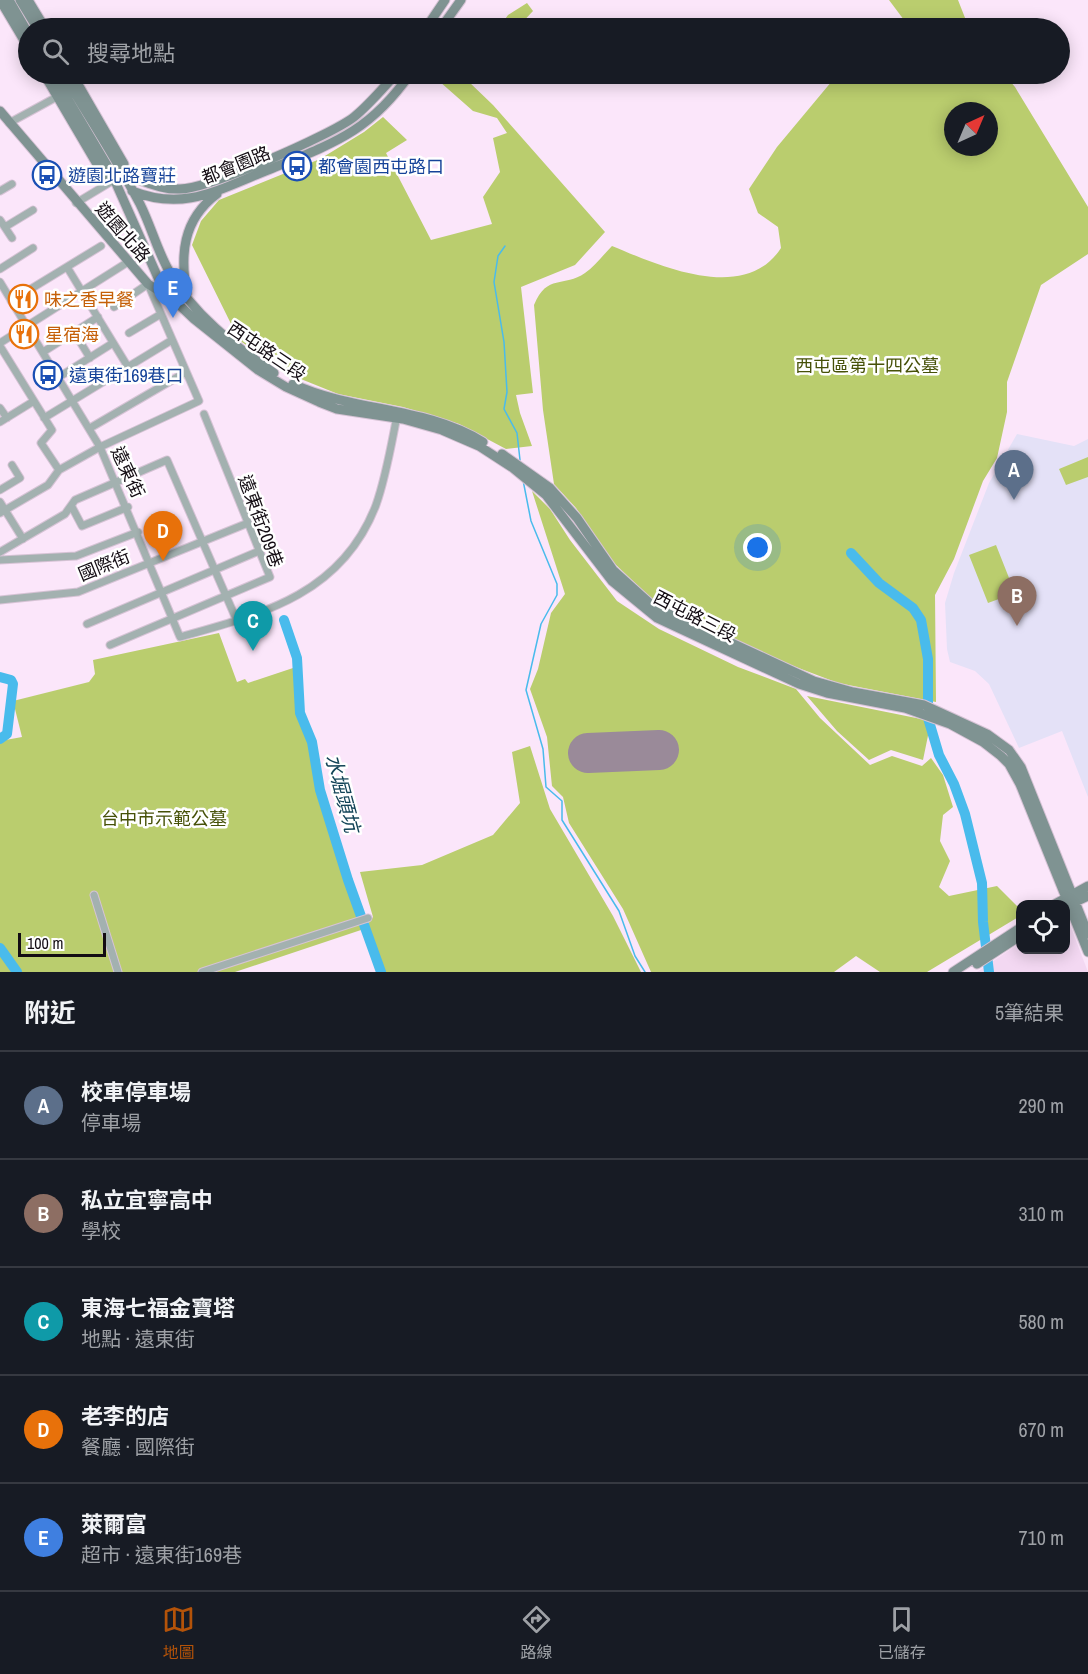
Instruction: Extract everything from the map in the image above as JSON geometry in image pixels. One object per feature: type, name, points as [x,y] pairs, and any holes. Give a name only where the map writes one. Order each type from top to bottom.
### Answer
[{"type":"street","points":[[0,0],[18,30]]},
{"type":"street","points":[[9,0],[19,18]]},
{"type":"street","points":[[20,0],[31,18]]},
{"type":"street","points":[[28,0],[39,18]]},
{"type":"street","points":[[433,18],[445,0]]},
{"type":"street","points":[[448,18],[461,0]]},
{"type":"street","points":[[50,84],[104,176],[119,177]]},
{"type":"street","points":[[59,84],[119,177]]},
{"type":"street","points":[[68,84],[119,177],[156,275],[174,300],[187,298],[182,264],[187,232],[207,202],[226,188]]},
{"type":"street","points":[[76,203],[119,177],[124,164],[78,84]]},
{"type":"street","name":"都會園路","points":[[119,177],[153,186],[181,189],[214,181],[311,141],[353,117],[386,84]]},
{"type":"street","name":"都會園路","points":[[133,193],[182,201],[226,188],[320,150],[344,137],[363,124],[403,84]]},
{"type":"street","points":[[9,123],[53,99]]},
{"type":"street","name":"遊園北路","points":[[0,111],[76,203],[148,284],[174,300]]},
{"type":"street","name":"西屯路三段","points":[[119,177],[133,193],[170,272],[187,298],[219,330],[286,381],[334,400],[456,429],[530,471],[550,488],[577,518],[613,570],[654,607],[814,681],[853,692],[924,705],[987,734],[1022,767],[1070,900]]},
{"type":"street","points":[[0,191],[12,184]]},
{"type":"street","points":[[5,227],[33,210]]},
{"type":"street","points":[[0,220],[12,238]]},
{"type":"street","points":[[11,301],[101,246]]},
{"type":"street","points":[[59,470],[41,443],[52,430],[0,345],[128,262],[139,269],[143,267],[146,263],[144,246]]},
{"type":"street","points":[[0,269],[33,248]]},
{"type":"street","points":[[67,267],[128,368]]},
{"type":"street","name":"遠東街","points":[[0,282],[100,447],[128,507],[180,637],[237,621],[304,594],[346,556],[365,528],[375,507],[398,414]]},
{"type":"street","points":[[2,512],[48,485],[59,470],[100,447],[199,401],[148,284],[114,307]]},
{"type":"street","name":"西屯路三段","points":[[174,300],[219,339],[286,387],[337,408],[398,414],[442,430],[479,446],[519,472],[552,502],[612,581],[657,618],[798,684],[827,693],[923,713],[982,742],[1009,764],[1020,784],[1070,900]]},
{"type":"street","points":[[129,333],[161,314]]},
{"type":"street","points":[[43,352],[98,317]]},
{"type":"street","points":[[74,332],[90,358]]},
{"type":"street","points":[[44,418],[172,340]]},
{"type":"street","points":[[59,377],[113,343]]},
{"type":"street","points":[[90,429],[186,372]]},
{"type":"street","points":[[0,408],[3,420],[34,401]]},
{"type":"street","name":"遠東街209巷","points":[[110,645],[270,577],[204,414]]},
{"type":"street","points":[[0,552],[74,504],[167,460],[237,621]]},
{"type":"street","points":[[0,490],[20,478],[12,465]]},
{"type":"street","points":[[0,502],[2,512],[23,538]]},
{"type":"street","points":[[74,504],[82,526],[128,507]]},
{"type":"street","name":"國際街","points":[[0,600],[78,592],[248,523]]},
{"type":"street","points":[[0,560],[76,556],[138,532]]},
{"type":"street","points":[[87,624],[259,551]]},
{"type":"street","points":[[1070,901],[1088,886]]},
{"type":"street","points":[[94,895],[118,972]]},
{"type":"street","points":[[1070,901],[1088,896]]},
{"type":"street","name":"西屯路三段","points":[[1070,901],[1088,934]]},
{"type":"street","name":"西屯路三段","points":[[1070,901],[1088,952]]},
{"type":"street","points":[[202,972],[368,918]]},
{"type":"street","points":[[964,972],[1016,931]]},
{"type":"street","points":[[996,948],[1016,938]]},
{"type":"street","points":[[953,972],[981,958]]},
{"type":"shaded area","points":[[1017,434],[1074,446],[1088,439],[1088,797],[1062,731],[1019,748],[989,684],[975,671],[950,662],[947,649],[945,603],[954,573],[989,483]]},
{"type":"shaded area","points":[[1070,925],[1088,972],[977,972],[1016,946],[1016,954],[1070,954]]},
{"type":"green space","points":[[889,0],[958,0],[965,18],[902,18]]},
{"type":"green space","points":[[527,3],[533,11],[526,18],[506,18]]},
{"type":"green space","points":[[442,84],[471,84],[493,105],[605,232],[575,265],[521,287],[533,393],[516,395],[532,446],[506,449],[459,424],[403,407],[338,394],[286,373],[239,340],[192,245],[201,221],[219,200],[320,159],[364,132],[383,117],[407,140],[386,153],[431,240],[492,224],[483,197],[500,172],[493,138],[507,133],[497,118],[473,111]]},
{"type":"green space","name":"西屯區第十四公墓","points":[[830,84],[1012,84],[1088,207],[1088,254],[1041,285],[1007,382],[1007,412],[997,458],[983,481],[954,559],[935,595],[936,702],[838,683],[767,656],[654,601],[614,563],[576,508],[554,484],[543,410],[534,305],[539,295],[550,285],[585,273],[612,246],[654,263],[701,276],[724,277],[746,274],[765,265],[781,248],[778,227],[758,213],[749,189],[777,147]]},
{"type":"green space","points":[[1088,457],[1088,477],[1066,485],[1059,469]]},
{"type":"green space","points":[[532,491],[550,509],[570,540],[617,601],[659,629],[738,667],[796,689],[820,718],[870,765],[892,756],[922,766],[931,758],[943,775],[953,807],[943,815],[940,841],[950,861],[939,887],[949,896],[997,886],[1016,905],[1016,918],[927,972],[880,972],[856,956],[834,972],[651,972],[623,909],[569,823],[563,797],[552,786],[547,737],[530,689],[538,669],[551,613],[565,594]]},
{"type":"green space","points":[[996,545],[1015,593],[988,603],[969,555]]},
{"type":"green space","name":"台中市示範公墓","points":[[219,633],[237,682],[245,679],[248,683],[296,667],[299,714],[310,743],[318,791],[364,929],[235,972],[0,972],[0,741],[22,737],[13,701],[89,682],[95,674],[93,660]]},
{"type":"green space","points":[[807,696],[931,721],[923,760],[891,750],[869,760],[837,731]]},
{"type":"green space","points":[[530,746],[550,809],[613,916],[641,972],[377,972],[364,929],[373,917],[360,872],[422,865],[493,835],[520,803],[512,752]]},
{"type":"waterway","points":[[505,246],[498,256],[494,282],[504,342],[507,392],[504,409],[517,433],[520,460]]},
{"type":"waterway","points":[[523,480],[531,521],[557,584],[557,595],[541,624],[526,690],[543,749],[546,787],[562,801],[562,820],[619,911],[635,956],[645,972]]},
{"type":"waterway","points":[[851,553],[879,583],[913,608],[921,620],[928,659],[928,718],[939,755],[954,784],[965,814],[982,883],[983,922],[989,972]]},
{"type":"waterway","name":"水堀頭坑","points":[[284,620],[297,658],[300,713],[312,742],[320,790],[348,880],[381,972]]},
{"type":"waterway","points":[[0,677],[11,680],[13,684],[7,734],[0,739]]},
{"type":"waterway","points":[[0,948],[17,972]]},
{"type":"runway","points":[[588,753],[659,750]]},
{"type":"place","name":"都會園西屯路口","points":[[297,166]]},
{"type":"place","name":"遊園北路寶莊","points":[[47,175]]},
{"type":"place","name":"味之香早餐","points":[[23,299]]},
{"type":"place","name":"萊爾富","points":[[173,318]]},
{"type":"place","name":"星宿海","points":[[24,334]]},
{"type":"place","name":"遠東街169巷口","points":[[48,375]]},
{"type":"place","name":"校車停車場","points":[[1014,500]]},
{"type":"place","name":"老李的店","points":[[163,561]]},
{"type":"place","name":"私立宜寧高中","points":[[1017,626]]},
{"type":"place","name":"東海七福金寶塔","points":[[253,651]]}]
